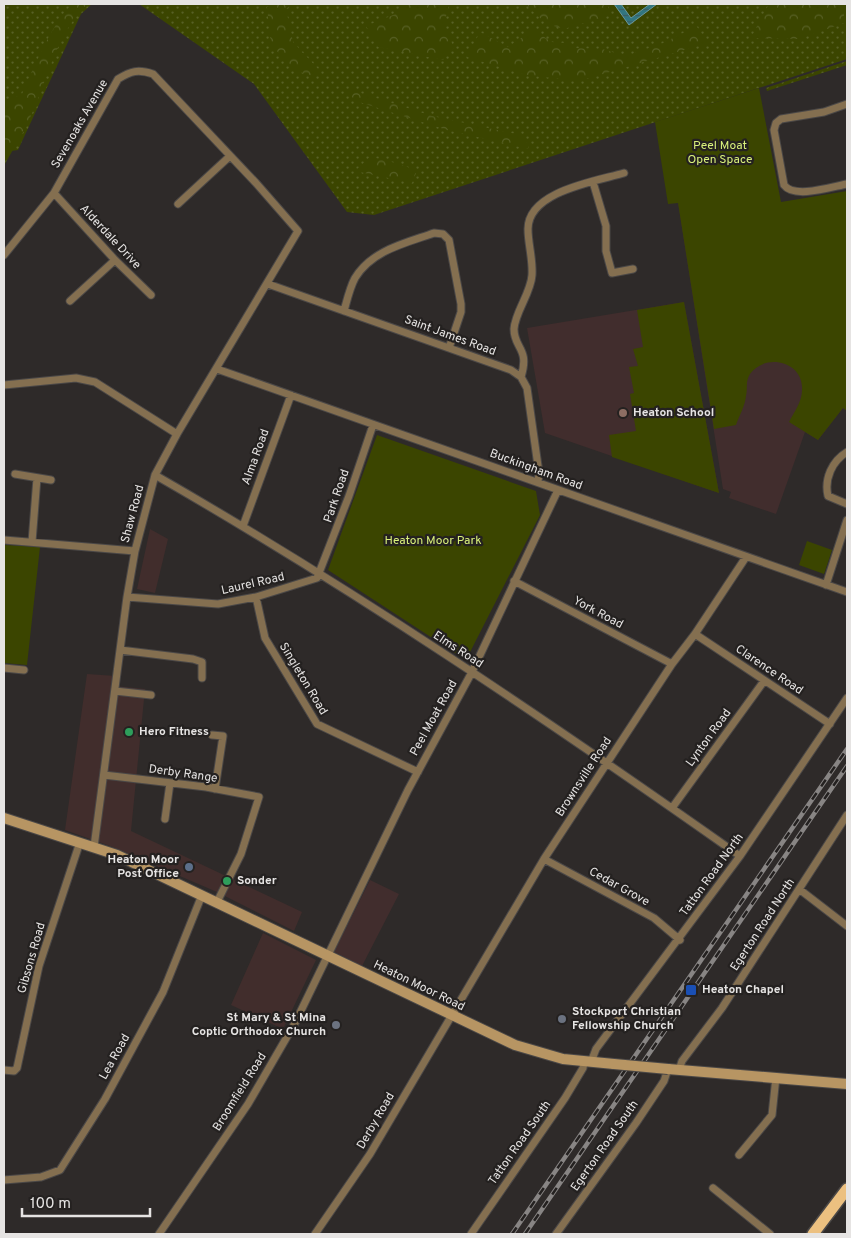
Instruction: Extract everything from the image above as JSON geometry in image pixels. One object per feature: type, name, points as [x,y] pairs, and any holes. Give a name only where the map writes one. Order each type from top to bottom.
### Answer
[{"type":"highway","points":[[813,1234],[847,1189]]},
{"type":"main road","name":"Heaton Moor Road","points":[[4,818],[94,847],[217,902],[450,1016],[517,1046],[544,1055],[588,1062],[847,1084]]},
{"type":"street","name":"Sevenoaks Avenue","points":[[4,255],[54,193],[109,93],[118,79],[130,71],[142,70],[153,74],[294,225]]},
{"type":"street","points":[[847,104],[824,112],[781,120],[776,123],[774,130],[784,185],[789,190],[797,193],[847,184]]},
{"type":"street","points":[[178,204],[230,156]]},
{"type":"street","points":[[538,482],[539,473],[527,388],[521,377],[524,354],[514,329],[532,275],[528,229],[529,219],[536,209],[548,198],[569,188],[624,173]]},
{"type":"street","points":[[593,182],[606,226],[606,251],[612,273],[633,269]]},
{"type":"street","name":"Alderdale Drive","points":[[54,193],[114,260],[151,295]]},
{"type":"street","name":"Shaw Road","points":[[94,847],[127,597],[135,551],[155,475],[177,434],[295,239],[298,231],[294,225]]},
{"type":"street","points":[[344,311],[355,278],[368,262],[383,252],[434,233],[443,234],[448,240],[461,304],[461,312],[449,348]]},
{"type":"street","points":[[70,301],[114,260]]},
{"type":"street","name":"Saint James Road","points":[[268,284],[511,370],[521,377]]},
{"type":"street","name":"Buckingham Road","points":[[216,369],[847,592]]},
{"type":"street","points":[[4,385],[76,378],[95,382],[177,434]]},
{"type":"street","name":"Alma Road","points":[[244,526],[291,395]]},
{"type":"street","name":"Park Road","points":[[321,574],[372,424]]},
{"type":"street","points":[[847,452],[834,462],[826,486],[828,496],[847,504]]},
{"type":"street","points":[[15,474],[51,480]]},
{"type":"street","name":"Elms Road","points":[[155,475],[244,526],[472,672],[606,762],[740,856]]},
{"type":"street","points":[[32,542],[37,478]]},
{"type":"street","name":"Peel Moat Road","points":[[327,955],[418,772],[472,672],[558,490]]},
{"type":"street","points":[[826,585],[847,520]]},
{"type":"street","points":[[4,540],[135,551]]},
{"type":"street","name":"Brownsville Road","points":[[450,1016],[544,858],[606,762],[746,557]]},
{"type":"street","name":"Laurel Road","points":[[127,597],[218,604],[256,597],[308,582],[321,574]]},
{"type":"street","name":"York Road","points":[[514,581],[672,664]]},
{"type":"street","name":"Singleton Road","points":[[256,597],[265,638],[317,724],[418,772]]},
{"type":"street","name":"Clarence Road","points":[[695,634],[830,724]]},
{"type":"street","points":[[120,650],[202,662],[202,678]]},
{"type":"street","points":[[4,668],[24,670]]},
{"type":"street","name":"Lynton Road","points":[[672,808],[764,681]]},
{"type":"street","points":[[115,691],[151,695]]},
{"type":"street","name":"Tatton Road North","points":[[588,1062],[680,940],[740,856],[847,698]]},
{"type":"street","points":[[212,735],[223,736],[215,789]]},
{"type":"street","name":"Derby Range","points":[[104,775],[170,782],[259,797],[241,854],[217,902]]},
{"type":"street","points":[[165,819],[170,782]]},
{"type":"street","name":"Egerton Road North","points":[[673,1070],[722,1008],[847,815]]},
{"type":"street","name":"Gibsons Road","points":[[4,1070],[11,1071],[17,1068],[39,966],[80,842]]},
{"type":"street","name":"Cedar Grove","points":[[544,858],[654,918],[680,940]]},
{"type":"street","points":[[799,890],[847,926]]},
{"type":"street","name":"Lea Road","points":[[4,1180],[41,1177],[60,1170],[105,1099],[163,992],[202,895]]},
{"type":"street","name":"Broomfield Road","points":[[159,1234],[248,1104],[295,1023],[327,955]]},
{"type":"street","name":"Derby Road","points":[[315,1234],[370,1154],[450,1016]]},
{"type":"street","name":"Tatton Road South","points":[[470,1234],[588,1062]]},
{"type":"street","name":"Egerton Road South","points":[[559,1233],[673,1070]]},
{"type":"street","points":[[739,1155],[772,1115],[776,1077]]},
{"type":"street","points":[[713,1188],[770,1234]]},
{"type":"shaded area","points":[[678,202],[847,411],[843,408],[818,440],[805,432],[776,514],[729,498],[731,492],[723,489]]},
{"type":"shaded area","name":"Heaton School","points":[[684,302],[719,493],[545,433],[527,328]]},
{"type":"shaded area","points":[[150,529],[168,539],[155,593],[137,589]]},
{"type":"shaded area","points":[[87,674],[116,676],[115,686],[145,689],[131,831],[302,912],[294,931],[217,892],[110,846],[65,830]]},
{"type":"shaded area","points":[[370,880],[399,894],[362,966],[334,952]]},
{"type":"shaded area","points":[[263,933],[316,960],[283,1029],[231,1005]]},
{"type":"green space","points":[[4,4],[92,4],[81,14],[18,150],[4,152]]},
{"type":"green space","points":[[72,4],[87,4],[67,30],[53,58],[27,124],[4,166],[4,109],[9,100],[22,94],[56,24]]},
{"type":"green space","points":[[139,4],[847,4],[847,59],[374,215],[347,212],[254,84]]},
{"type":"green space","points":[[272,4],[292,4],[286,9],[293,42],[319,70],[318,75],[304,74],[286,61],[271,45],[267,7]]},
{"type":"green space","points":[[409,4],[449,4],[444,25],[454,48],[443,60],[378,47],[366,26],[398,13]]},
{"type":"green space","points":[[528,4],[607,4],[611,15],[564,29],[547,24],[528,7]]},
{"type":"green space","points":[[769,4],[844,4],[844,23],[799,39],[751,38]]},
{"type":"green space","points":[[695,24],[708,43],[579,81],[526,75],[467,57],[480,32],[508,47],[533,30],[552,42],[565,43],[573,48],[602,49],[626,56],[661,44],[687,31]]},
{"type":"green space","points":[[847,61],[847,65],[767,91],[766,88]]},
{"type":"green space","name":"Peel Moat Open Space","points":[[759,88],[781,202],[847,191],[847,411],[843,408],[818,440],[789,422],[801,399],[801,380],[791,367],[783,363],[774,362],[765,363],[757,367],[750,374],[747,393],[736,425],[714,429],[678,203],[668,204],[655,122]]},
{"type":"green space","points":[[351,90],[432,116],[525,136],[529,149],[447,130],[356,101],[350,95]]},
{"type":"green space","points":[[371,156],[411,169],[416,173],[412,183],[355,171]]},
{"type":"green space","points":[[684,302],[719,493],[612,457],[609,435],[636,431],[630,394],[634,393],[629,367],[638,366],[633,349],[643,347],[637,310]]},
{"type":"green space","name":"Heaton Moor Park","points":[[377,435],[536,491],[540,515],[466,660],[328,570]]},
{"type":"green space","points":[[807,541],[832,550],[824,574],[799,565]]},
{"type":"green space","points":[[4,545],[40,547],[27,665],[4,663]]},
{"type":"water","points":[[614,4],[621,4],[631,18],[650,4],[657,4],[629,25]]},
{"type":"railway","points":[[512,1234],[847,749]]},
{"type":"railway","points":[[525,1234],[847,766]]},
{"type":"place","name":"Heaton School","points":[[623,413]]},
{"type":"place","name":"Hero Fitness","points":[[129,732]]},
{"type":"place","name":"Heaton Moor Post Office","points":[[189,867]]},
{"type":"place","name":"Sonder","points":[[227,881]]},
{"type":"place","name":"Heaton Chapel","points":[[691,990]]},
{"type":"place","name":"Stockport Christian Fellowship Church","points":[[562,1019]]},
{"type":"place","name":"St Mary & St Mina Coptic Orthodox Church","points":[[336,1025]]}]
